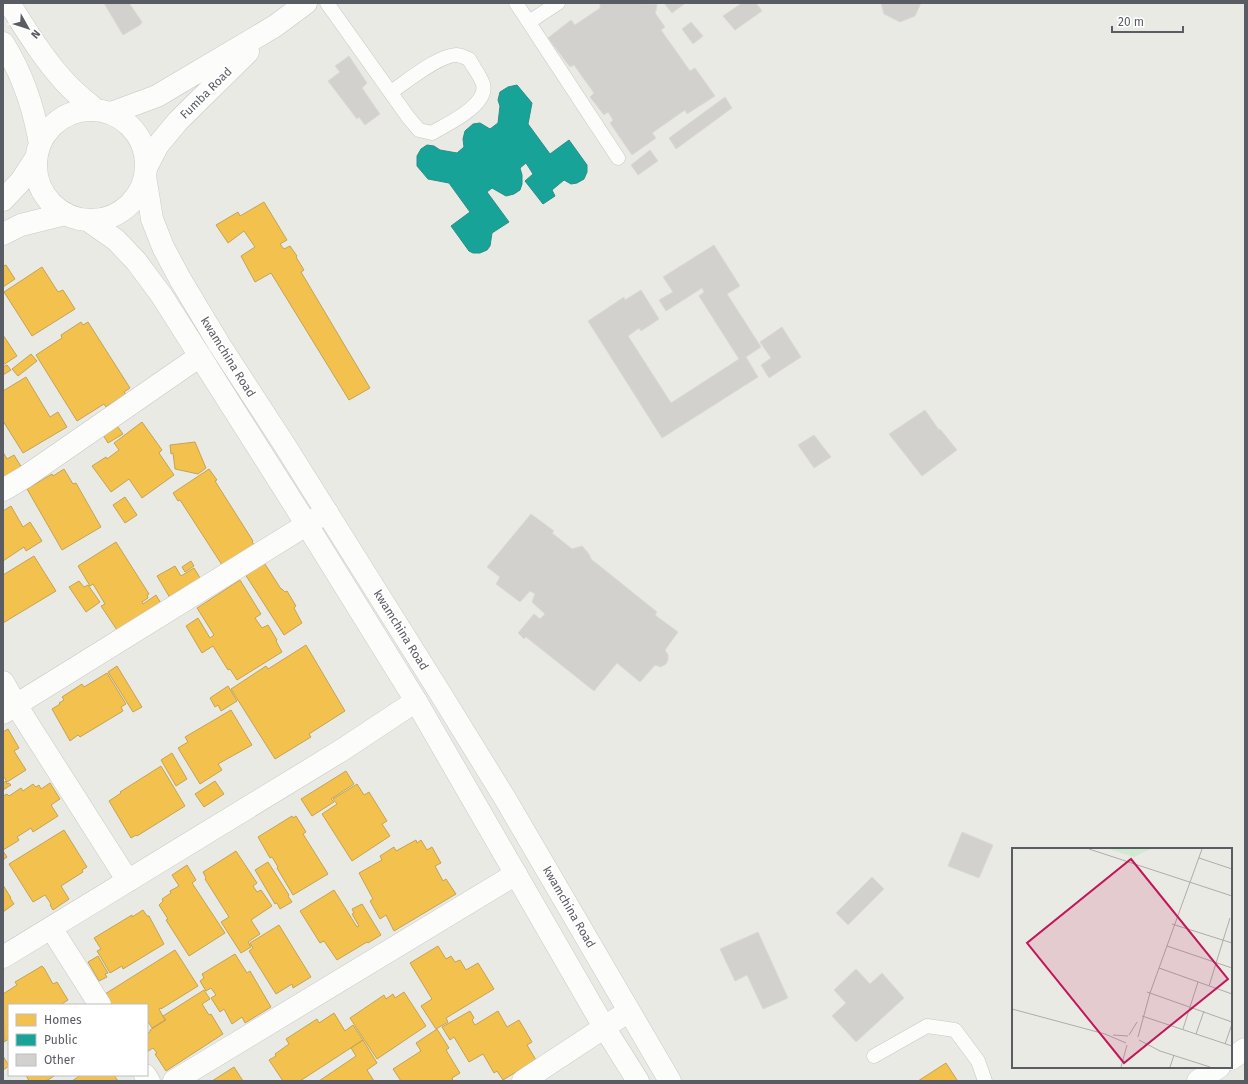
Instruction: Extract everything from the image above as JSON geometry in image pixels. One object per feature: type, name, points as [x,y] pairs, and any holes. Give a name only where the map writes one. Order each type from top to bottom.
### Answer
[{"type":"main road","points":[[3,43],[12,57],[24,85],[37,124],[38,151],[36,177],[45,198],[57,210],[72,218],[89,221],[106,219],[122,211],[135,199],[144,183],[146,171],[145,149],[137,134],[126,121],[103,111],[65,82],[35,43],[9,3]]},
{"type":"main road","name":"Fumba Road","points":[[103,111],[134,106],[157,96],[275,26],[306,3]]},
{"type":"main road","name":"Fumba Road","points":[[146,171],[158,145],[178,121],[275,26]]},
{"type":"main road","points":[[3,200],[21,181],[38,151],[46,133],[62,117],[78,111],[103,111]]},
{"type":"main road","name":"kwamchina Road","points":[[146,171],[152,218],[164,247],[180,278],[219,344],[327,512],[502,793],[670,1081]]},
{"type":"main road","points":[[3,234],[21,225],[65,214]]},
{"type":"main road","name":"kwamchina Road","points":[[89,221],[116,240],[136,262],[162,296],[416,701],[604,1027],[638,1081]]},
{"type":"main road","points":[[3,490],[25,477],[200,356]]},
{"type":"main road","points":[[10,709],[327,512]]},
{"type":"main road","points":[[3,682],[10,709],[128,881]]},
{"type":"main road","points":[[3,957],[342,750],[416,701]]},
{"type":"main road","points":[[174,1081],[516,874]]},
{"type":"main road","points":[[51,928],[99,1004]]},
{"type":"main road","points":[[523,1081],[629,1011]]},
{"type":"main road","points":[[1232,1058],[1245,1049]]},
{"type":"main road","points":[[1198,1081],[1218,1068]]},
{"type":"lane","points":[[327,3],[408,117],[419,130],[432,133],[473,108],[483,94],[483,85],[469,59],[458,55],[448,56],[433,64],[391,92]]},
{"type":"lane","points":[[516,3],[618,158]]},
{"type":"lane","points":[[529,22],[558,3]]},
{"type":"lane","points":[[874,1056],[927,1026],[954,1030],[978,1061],[985,1081]]},
{"type":"building: Homes","points":[[264,202],[287,240],[280,244],[284,249],[290,246],[297,256],[296,257],[304,270],[301,272],[370,388],[349,400],[271,273],[255,282],[241,256],[255,247],[244,231],[228,243],[216,225],[238,212],[240,216]]},
{"type":"building: Homes","points":[[6,265],[15,279],[3,287],[3,266]]},
{"type":"building: Homes","points":[[42,267],[58,292],[63,290],[75,309],[32,336],[4,292]]},
{"type":"building: Homes","points":[[81,322],[83,325],[88,322],[130,388],[124,392],[126,394],[106,407],[104,404],[77,421],[36,355],[62,338],[61,335]]},
{"type":"building: Homes","points":[[3,335],[17,356],[3,365]]},
{"type":"building: Homes","points":[[31,354],[37,361],[18,376],[12,369]]},
{"type":"building: Homes","points":[[7,365],[11,370],[3,375],[3,367]]},
{"type":"building: Homes","points":[[26,377],[50,417],[58,412],[67,427],[23,453],[3,421],[3,391]]},
{"type":"building: Homes","points":[[142,422],[162,450],[159,453],[174,475],[142,498],[129,479],[111,492],[92,466],[106,457],[107,459],[119,450],[114,443]]},
{"type":"building: Homes","points":[[115,423],[123,434],[108,443],[101,432]]},
{"type":"building: Homes","points":[[195,442],[206,468],[198,474],[175,469],[173,453],[171,454],[170,445]]},
{"type":"building: Homes","points":[[3,452],[7,459],[14,455],[22,468],[3,478]]},
{"type":"building: Homes","points":[[64,469],[73,484],[76,483],[101,527],[62,550],[27,489],[52,474],[53,476]]},
{"type":"building: Homes","points":[[209,469],[256,547],[224,568],[180,500],[178,501],[173,493]]},
{"type":"building: Homes","points":[[125,497],[137,515],[125,523],[113,505]]},
{"type":"building: Homes","points":[[11,506],[23,527],[30,522],[42,541],[26,551],[24,547],[3,561],[3,511]]},
{"type":"building: Homes","points":[[116,542],[149,594],[147,595],[148,598],[142,602],[143,604],[156,595],[162,605],[119,633],[101,606],[105,604],[93,584],[90,586],[78,566]]},
{"type":"building: Homes","points":[[34,556],[56,591],[3,623],[3,575]]},
{"type":"building: Homes","points":[[191,561],[194,566],[185,572],[182,567]]},
{"type":"building: Homes","points":[[263,561],[281,589],[285,592],[287,591],[296,606],[294,608],[302,623],[284,635],[243,571]]},
{"type":"building: Homes","points":[[175,566],[181,576],[194,568],[202,581],[170,598],[157,576]]},
{"type":"building: Homes","points":[[240,580],[261,614],[255,618],[262,628],[268,625],[282,652],[237,680],[230,669],[228,670],[213,646],[202,653],[186,626],[198,618],[210,638],[214,635],[197,608]]},
{"type":"building: Homes","points":[[79,581],[84,587],[88,585],[100,602],[86,612],[69,587]]},
{"type":"building: Homes","points":[[306,645],[345,711],[309,734],[311,737],[275,759],[231,689],[266,666],[268,669]]},
{"type":"building: Homes","points":[[117,666],[142,707],[133,712],[108,672]]},
{"type":"building: Homes","points":[[107,673],[126,704],[121,707],[123,711],[80,737],[78,735],[70,741],[52,709],[64,700],[62,697],[82,684],[84,687]]},
{"type":"building: Homes","points":[[228,686],[237,701],[221,711],[218,705],[215,707],[210,698]]},
{"type":"building: Homes","points":[[231,710],[252,745],[218,764],[222,770],[200,784],[178,748],[188,742],[185,737]]},
{"type":"building: Homes","points":[[8,729],[19,748],[14,751],[26,770],[7,782],[4,777],[3,778],[3,732]]},
{"type":"building: Homes","points":[[172,753],[187,779],[176,786],[161,760]]},
{"type":"building: Homes","points":[[161,766],[185,806],[137,836],[136,835],[131,838],[109,801],[121,793],[120,792]]},
{"type":"building: Homes","points":[[346,771],[354,784],[331,799],[334,802],[312,816],[301,799]]},
{"type":"building: Homes","points":[[6,781],[7,784],[9,783],[11,785],[3,790],[3,783]]},
{"type":"building: Homes","points":[[215,781],[224,794],[204,807],[195,794]]},
{"type":"building: Homes","points":[[50,783],[60,799],[51,805],[58,816],[33,832],[31,828],[17,837],[19,840],[18,841],[3,850],[3,796],[7,794],[9,796],[21,788],[23,791],[33,784],[36,787],[39,785],[41,789]]},
{"type":"building: Homes","points":[[357,784],[364,795],[369,792],[387,821],[382,824],[390,836],[352,861],[322,814],[337,804],[333,799]]},
{"type":"building: Homes","points":[[292,816],[293,818],[296,816],[306,832],[303,834],[328,874],[293,895],[272,857],[270,858],[258,837]]},
{"type":"building: Homes","points":[[64,830],[87,867],[82,870],[83,872],[61,886],[69,899],[53,910],[45,895],[33,902],[9,864]]},
{"type":"building: Homes","points":[[416,840],[417,843],[421,840],[427,850],[432,847],[441,863],[435,866],[443,881],[446,879],[456,894],[394,931],[386,915],[380,919],[370,901],[373,899],[359,873],[382,860],[380,856],[394,847],[396,851]]},
{"type":"building: Homes","points":[[3,851],[7,857],[3,860]]},
{"type":"building: Homes","points":[[236,851],[257,883],[253,886],[257,892],[261,890],[272,906],[251,920],[260,934],[248,942],[251,947],[241,953],[221,922],[229,917],[205,879],[206,878],[203,872]]},
{"type":"building: Homes","points":[[268,862],[292,902],[280,909],[277,903],[275,904],[255,870]]},
{"type":"building: Homes","points":[[187,865],[196,880],[192,883],[225,933],[189,956],[166,920],[168,919],[159,905],[163,901],[162,899],[171,893],[170,891],[179,886],[172,875]]},
{"type":"building: Homes","points":[[3,885],[14,904],[3,912]]},
{"type":"building: Homes","points":[[334,890],[357,927],[359,926],[352,914],[354,913],[352,909],[362,904],[381,935],[337,960],[324,941],[320,943],[300,911]]},
{"type":"building: Homes","points":[[143,910],[147,916],[149,916],[164,944],[123,969],[122,966],[110,973],[97,951],[101,949],[94,938]]},
{"type":"building: Homes","points":[[279,925],[311,977],[293,988],[292,984],[276,994],[249,951],[253,948],[250,943]]},
{"type":"building: Homes","points":[[438,946],[446,959],[451,956],[455,962],[460,960],[466,970],[478,963],[494,989],[446,1018],[448,1022],[436,1029],[421,1006],[432,999],[410,963]]},
{"type":"building: Homes","points":[[175,950],[198,986],[159,1009],[165,1020],[152,1028],[148,1022],[148,1004],[111,1004],[105,994]]},
{"type":"building: Homes","points":[[235,954],[247,973],[250,971],[271,1007],[245,1023],[242,1017],[232,1024],[224,1009],[220,1012],[211,998],[216,995],[211,988],[206,991],[200,981],[204,978],[202,974]]},
{"type":"building: Homes","points":[[98,956],[108,973],[105,974],[107,977],[99,981],[88,962]]},
{"type":"building: Homes","points":[[42,966],[53,984],[57,982],[68,1000],[62,1004],[8,1004],[8,1040],[4,1042],[3,994],[17,985],[15,982]]},
{"type":"building: Homes","points":[[204,990],[210,999],[202,1004],[209,1015],[211,1014],[223,1034],[166,1071],[155,1054],[157,1053],[153,1048],[148,1051],[148,1033],[150,1030],[166,1020],[163,1016]]},
{"type":"building: Homes","points":[[404,992],[426,1026],[377,1059],[350,1018],[384,995],[386,999],[393,994],[395,998]]},
{"type":"building: Homes","points":[[470,1011],[474,1018],[472,1020],[475,1025],[498,1011],[507,1027],[519,1020],[532,1042],[527,1045],[536,1060],[503,1080],[497,1071],[494,1073],[483,1054],[469,1062],[454,1037],[450,1040],[442,1027]]},
{"type":"building: Homes","points":[[334,1013],[345,1031],[353,1025],[363,1040],[300,1081],[283,1081],[269,1060],[276,1056],[275,1054],[289,1044],[286,1039],[317,1019],[319,1023]]},
{"type":"building: Homes","points":[[437,1029],[449,1048],[446,1050],[460,1073],[452,1078],[453,1081],[401,1081],[393,1069],[421,1051],[416,1043]]},
{"type":"building: Homes","points":[[363,1040],[377,1063],[367,1070],[374,1081],[319,1081],[356,1056],[351,1048]]},
{"type":"building: Homes","points":[[3,1056],[8,1067],[3,1070]]},
{"type":"building: Homes","points":[[946,1063],[957,1080],[956,1081],[918,1081]]},
{"type":"building: Homes","points":[[234,1067],[243,1081],[212,1081]]},
{"type":"building: Homes","points":[[26,1076],[54,1076],[46,1081],[29,1081]]},
{"type":"building: Homes","points":[[80,1076],[115,1076],[118,1081],[72,1081]]},
{"type":"building: Public","points":[[517,85],[532,103],[528,124],[550,154],[569,140],[587,165],[587,172],[584,179],[577,183],[571,184],[564,180],[552,190],[555,196],[543,204],[525,181],[533,174],[526,163],[520,168],[522,184],[520,190],[514,194],[506,196],[492,188],[487,192],[509,222],[492,233],[490,246],[487,250],[480,253],[473,253],[469,251],[451,226],[470,212],[449,183],[428,179],[417,166],[417,156],[421,149],[427,145],[434,146],[440,150],[457,153],[464,147],[463,139],[465,131],[473,124],[480,123],[490,129],[498,123],[500,106],[498,100],[500,92],[508,87]]},
{"type":"building: Other","points":[[104,3],[129,3],[142,22],[140,25],[123,35]]},
{"type":"building: Other","points":[[600,3],[657,4],[655,13],[665,27],[661,30],[690,71],[695,68],[715,96],[687,114],[685,110],[652,133],[656,138],[632,155],[610,123],[613,120],[608,112],[604,115],[590,97],[594,93],[574,65],[570,67],[548,38],[571,20],[575,25],[600,8]]},
{"type":"building: Other","points":[[664,3],[683,3],[684,4],[672,13]]},
{"type":"building: Other","points":[[742,3],[756,3],[762,11],[735,30],[723,16]]},
{"type":"building: Other","points":[[881,3],[921,3],[915,16],[900,22],[884,14]]},
{"type":"building: Other","points":[[691,22],[703,36],[693,44],[682,29]]},
{"type":"building: Other","points":[[349,56],[367,83],[362,88],[380,114],[365,125],[359,117],[357,119],[328,81],[340,72],[335,66]]},
{"type":"building: Other","points":[[725,97],[732,108],[676,149],[669,138]]},
{"type":"building: Other","points":[[650,150],[658,161],[638,175],[631,165]]},
{"type":"building: Other","points":[[714,245],[740,286],[727,294],[761,347],[746,357],[758,377],[662,438],[588,321],[624,297],[625,300],[641,290],[659,319],[641,331],[639,328],[628,336],[671,403],[739,359],[699,296],[704,292],[702,288],[666,311],[659,300],[673,292],[663,277]]},
{"type":"building: Other","points":[[782,327],[801,357],[769,378],[761,365],[771,358],[760,342]]},
{"type":"building: Other","points":[[925,410],[939,430],[940,429],[957,450],[922,476],[889,434]]},
{"type":"building: Other","points":[[814,435],[831,457],[814,468],[798,445]]},
{"type":"building: Other","points":[[531,514],[554,531],[552,533],[572,549],[582,546],[589,554],[591,559],[657,612],[655,615],[678,632],[665,650],[668,655],[666,664],[661,667],[655,665],[640,682],[617,663],[594,691],[526,637],[524,639],[518,633],[534,614],[540,619],[545,614],[532,602],[535,594],[530,591],[520,602],[496,584],[500,577],[487,567]]},
{"type":"building: Other","points":[[962,832],[993,845],[979,878],[948,866]]},
{"type":"building: Other","points":[[872,877],[884,889],[848,925],[836,913]]},
{"type":"building: Other","points":[[758,932],[788,998],[763,1009],[747,975],[735,981],[720,949]]},
{"type":"building: Other","points":[[856,969],[870,984],[882,973],[904,998],[856,1042],[832,1016],[846,1003],[834,990]]}]
